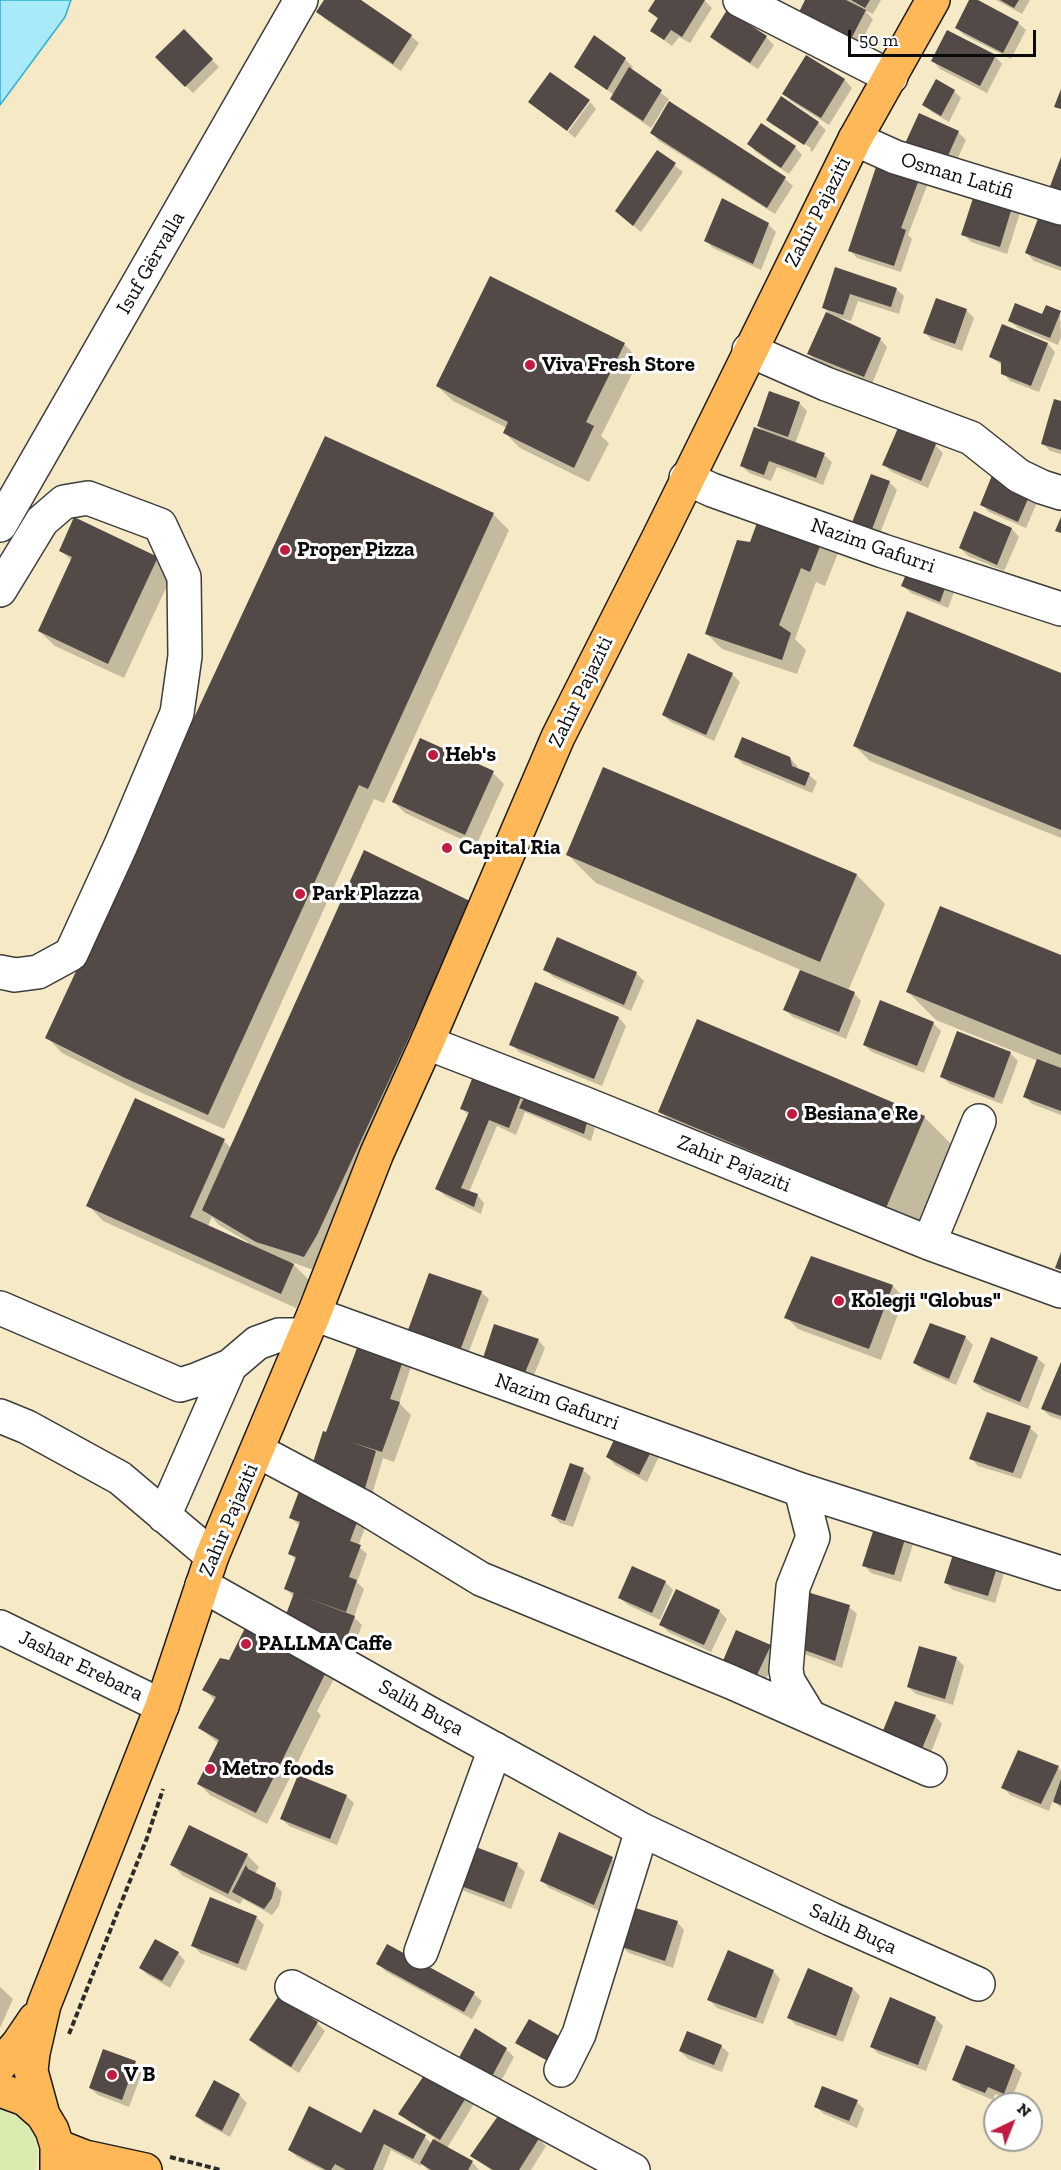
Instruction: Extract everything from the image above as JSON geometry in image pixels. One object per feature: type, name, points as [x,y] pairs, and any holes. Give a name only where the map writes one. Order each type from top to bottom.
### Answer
[{"type":"main road","name":"Zahir Pajaziti","points":[[57,2158],[52,2130],[43,2115],[32,2071],[33,2053],[44,2005],[162,1706],[207,1571],[258,1451],[377,1153],[558,737],[855,140],[933,0]]},
{"type":"main road","name":"Zahir Pajaziti","points":[[0,2065],[18,2044],[44,2005]]},
{"type":"main road","points":[[0,2090],[25,2099],[43,2115]]},
{"type":"main road","points":[[57,2158],[85,2157],[154,2162]]},
{"type":"street","name":"Isuf Gërvalla","points":[[0,525],[301,0]]},
{"type":"street","points":[[740,0],[891,77]]},
{"type":"street","name":"Osman Latifi","points":[[855,140],[895,157],[1061,208]]},
{"type":"street","points":[[749,350],[826,384],[971,438],[1019,476],[1061,493]]},
{"type":"street","name":"Nazim Gafurri","points":[[686,478],[712,490],[883,551],[1061,609]]},
{"type":"street","points":[[0,590],[42,521],[64,502],[88,498],[160,525],[184,577],[185,656],[177,713],[121,845],[70,954],[38,972],[15,975],[0,972]]},
{"type":"street","name":"Zahir Pajaziti","points":[[428,1040],[442,1049],[583,1103],[929,1243],[1051,1287]]},
{"type":"street","points":[[929,1243],[979,1121]]},
{"type":"street","points":[[0,1308],[180,1385],[230,1366],[257,1343],[309,1324]]},
{"type":"street","name":"Nazim Gafurri","points":[[309,1324],[801,1490],[1061,1573]]},
{"type":"street","points":[[164,1516],[230,1366]]},
{"type":"street","name":"Salih Buça","points":[[0,1416],[27,1427],[120,1478],[164,1516],[207,1571],[495,1749],[642,1830],[973,1983]]},
{"type":"street","points":[[258,1451],[365,1508],[481,1579],[930,1770]]},
{"type":"street","points":[[801,1490],[813,1537],[793,1587],[786,1670],[788,1681],[810,1717]]},
{"type":"street","name":"Jashar Erebara","points":[[0,1627],[162,1706]]},
{"type":"street","points":[[421,1952],[495,1749]]},
{"type":"street","points":[[561,2070],[579,2034],[642,1830]]},
{"type":"street","points":[[292,1987],[633,2170]]},
{"type":"path","points":[[64,2044],[147,1838],[163,1781]]},
{"type":"path","points":[[154,2162],[221,2170]]},
{"type":"shaded area","points":[[0,0],[1061,0],[1061,2170],[0,2170]]},
{"type":"green space","points":[[0,2108],[14,2113],[34,2135],[38,2150],[35,2170],[0,2170]]},
{"type":"water","points":[[0,0],[71,0],[65,17],[0,105]]},
{"type":"building","points":[[324,0],[361,0],[412,35],[393,64],[316,12]]},
{"type":"building","points":[[655,0],[705,0],[682,37],[671,30],[664,40],[650,31],[658,18],[648,11]]},
{"type":"building","points":[[805,0],[846,0],[866,10],[851,39],[799,12]]},
{"type":"building","points":[[851,0],[870,0],[865,8]]},
{"type":"building","points":[[969,0],[978,0],[1019,22],[1003,53],[955,28]]},
{"type":"building","points":[[1000,0],[1019,0],[1014,8]]},
{"type":"building","points":[[727,10],[767,36],[750,63],[710,37]]},
{"type":"building","points":[[184,29],[213,59],[185,87],[155,57]]},
{"type":"building","points":[[947,30],[996,55],[980,86],[931,61]]},
{"type":"building","points":[[594,35],[626,58],[607,90],[574,67]]},
{"type":"building","points":[[806,55],[845,79],[821,118],[782,94]]},
{"type":"building","points":[[629,67],[662,90],[643,121],[610,99]]},
{"type":"building","points":[[550,72],[590,100],[567,131],[528,102]]},
{"type":"building","points":[[936,79],[955,90],[941,116],[922,105]]},
{"type":"building","points":[[1061,89],[1061,109],[1054,107]]},
{"type":"building","points":[[781,96],[819,122],[804,145],[766,120]]},
{"type":"building","points":[[669,101],[786,177],[767,208],[650,133]]},
{"type":"building","points":[[919,113],[959,131],[943,167],[903,148]]},
{"type":"building","points":[[761,123],[796,146],[781,168],[747,144]]},
{"type":"building","points":[[657,150],[676,163],[633,226],[615,211]]},
{"type":"building","points":[[1061,157],[1061,193],[1049,189]]},
{"type":"building","points":[[879,158],[921,174],[901,228],[906,230],[894,266],[848,251]]},
{"type":"building","points":[[975,192],[1013,204],[1000,247],[961,235]]},
{"type":"building","points":[[722,198],[769,223],[753,264],[704,241]]},
{"type":"building","points":[[1039,216],[1061,222],[1061,267],[1025,253]]},
{"type":"building","points":[[835,267],[897,288],[891,307],[850,294],[843,315],[822,308]]},
{"type":"building","name":"Viva Fresh Store","points":[[490,276],[625,343],[586,422],[594,426],[574,468],[503,433],[508,422],[436,386]]},
{"type":"building","points":[[936,298],[967,309],[955,344],[923,333]]},
{"type":"building","points":[[1015,303],[1042,314],[1046,305],[1061,311],[1050,338],[1008,321]]},
{"type":"building","points":[[826,312],[881,338],[864,377],[807,354]]},
{"type":"building","points":[[1002,324],[1048,343],[1031,386],[1001,374],[1001,362],[989,357]]},
{"type":"building","points":[[769,391],[800,402],[788,437],[757,426]]},
{"type":"building","points":[[1054,399],[1061,401],[1061,450],[1041,444]]},
{"type":"building","points":[[754,427],[825,453],[816,478],[769,461],[764,475],[740,466]]},
{"type":"building","points":[[898,428],[936,444],[921,481],[882,465]]},
{"type":"building","points":[[325,436],[494,513],[368,789],[359,785],[208,1115],[125,1078],[45,1038]]},
{"type":"building","points":[[995,468],[1034,485],[1018,522],[980,505]]},
{"type":"building","points":[[871,474],[890,481],[871,532],[851,525]]},
{"type":"building","points":[[974,511],[1012,528],[997,565],[959,548]]},
{"type":"building","points":[[761,512],[824,536],[810,572],[801,568],[779,625],[791,633],[782,660],[705,634],[737,540],[750,542]]},
{"type":"building","points":[[74,517],[158,557],[108,664],[38,631],[72,557],[59,551]]},
{"type":"building","points":[[1061,517],[1061,533],[1055,531]]},
{"type":"building","points":[[909,567],[947,583],[940,602],[901,586]]},
{"type":"building","points":[[907,611],[1061,673],[1061,830],[853,746]]},
{"type":"building","points":[[688,653],[733,673],[706,735],[662,715]]},
{"type":"building","points":[[742,737],[790,757],[792,766],[810,773],[805,786],[734,757]]},
{"type":"building","points":[[420,738],[494,771],[465,835],[392,802]]},
{"type":"building","points":[[603,767],[857,874],[820,962],[566,855]]},
{"type":"building","points":[[364,850],[472,902],[317,1235],[304,1257],[256,1242],[202,1210]]},
{"type":"building","points":[[940,906],[1061,955],[1061,1055],[906,992]]},
{"type":"building","points":[[557,937],[637,972],[624,1005],[543,970]]},
{"type":"building","points":[[800,970],[855,992],[839,1032],[783,1010]]},
{"type":"building","points":[[535,982],[619,1017],[594,1079],[509,1045]]},
{"type":"building","points":[[880,1000],[934,1022],[917,1066],[863,1045]]},
{"type":"building","name":"Besiana e Re","points":[[697,1019],[925,1116],[886,1208],[658,1112]]},
{"type":"building","points":[[957,1031],[1011,1052],[994,1098],[940,1077]]},
{"type":"building","points":[[1037,1059],[1061,1068],[1061,1111],[1023,1097]]},
{"type":"building","points":[[476,1069],[524,1089],[509,1128],[489,1120],[461,1188],[478,1194],[474,1207],[435,1189],[469,1112],[460,1109]]},
{"type":"building","points":[[528,1090],[589,1115],[584,1134],[519,1108]]},
{"type":"building","points":[[135,1098],[225,1139],[190,1217],[294,1264],[281,1294],[86,1206]]},
{"type":"building","points":[[1061,1252],[1061,1270],[1055,1268]]},
{"type":"building","name":"Kolegji \"Globus\"","points":[[811,1256],[893,1285],[869,1349],[784,1318]]},
{"type":"building","points":[[429,1273],[482,1291],[461,1348],[408,1330]]},
{"type":"building","points":[[930,1323],[966,1336],[949,1379],[913,1363]]},
{"type":"building","points":[[494,1324],[539,1339],[524,1375],[483,1358]]},
{"type":"building","points":[[361,1337],[406,1352],[390,1399],[400,1402],[382,1452],[351,1442],[376,1451],[363,1495],[309,1475],[323,1431],[326,1432]]},
{"type":"building","points":[[991,1337],[1038,1357],[1020,1402],[973,1382]]},
{"type":"building","points":[[1061,1362],[1061,1416],[1041,1409]]},
{"type":"building","points":[[987,1412],[1031,1426],[1013,1473],[969,1459]]},
{"type":"building","points":[[620,1427],[655,1444],[639,1475],[606,1457]]},
{"type":"building","points":[[570,1463],[584,1468],[565,1521],[551,1516]]},
{"type":"building","points":[[301,1486],[362,1509],[350,1541],[361,1545],[349,1577],[357,1580],[346,1612],[304,1597],[355,1616],[343,1648],[282,1625],[294,1593],[284,1589],[296,1557],[288,1554],[300,1522],[289,1518]]},
{"type":"building","points":[[877,1519],[908,1529],[894,1575],[862,1566]]},
{"type":"building","points":[[955,1548],[999,1561],[988,1596],[944,1583]]},
{"type":"building","points":[[632,1566],[666,1581],[652,1613],[618,1598]]},
{"type":"building","points":[[676,1589],[720,1610],[704,1645],[659,1625]]},
{"type":"building","points":[[804,1591],[850,1605],[835,1661],[790,1645]]},
{"type":"building","points":[[248,1622],[330,1664],[256,1813],[197,1784],[219,1740],[198,1728],[216,1697],[202,1690],[220,1658],[229,1660]]},
{"type":"building","points":[[736,1630],[771,1645],[756,1677],[722,1663]]},
{"type":"building","points":[[919,1646],[957,1657],[945,1699],[907,1687]]},
{"type":"building","points":[[895,1701],[936,1715],[921,1751],[882,1733]]},
{"type":"building","points":[[1018,1750],[1059,1766],[1041,1804],[1001,1788]]},
{"type":"building","points":[[298,1775],[347,1795],[330,1839],[280,1819]]},
{"type":"building","points":[[1061,1779],[1061,1805],[1053,1802]]},
{"type":"building","points":[[189,1825],[248,1854],[228,1894],[170,1865]]},
{"type":"building","points":[[559,1832],[613,1857],[594,1905],[540,1881]]},
{"type":"building","points":[[468,1844],[518,1863],[504,1902],[453,1883]]},
{"type":"building","points":[[246,1865],[248,1869],[276,1883],[272,1898],[264,1909],[232,1892]]},
{"type":"building","points":[[210,1897],[257,1916],[238,1964],[191,1946]]},
{"type":"building","points":[[632,1907],[678,1921],[665,1961],[619,1946]]},
{"type":"building","points":[[155,1939],[179,1952],[162,1981],[139,1968]]},
{"type":"building","points":[[387,1944],[475,1992],[464,2012],[376,1964]]},
{"type":"building","points":[[728,1950],[774,1970],[756,2018],[707,2000]]},
{"type":"building","points":[[808,1968],[853,1988],[836,2036],[787,2018]]},
{"type":"building","points":[[278,1997],[318,2022],[291,2067],[249,2040]]},
{"type":"building","points":[[890,1997],[936,2017],[918,2065],[870,2047]]},
{"type":"building","points":[[529,2019],[568,2041],[555,2065],[515,2043]]},
{"type":"building","points":[[475,2028],[507,2048],[490,2080],[456,2063]]},
{"type":"building","points":[[687,2031],[722,2045],[714,2065],[679,2051]]},
{"type":"building","points":[[966,2045],[1015,2065],[1005,2092],[988,2087],[983,2092],[952,2080]]},
{"type":"building","name":"V B","points":[[103,2049],[136,2061],[122,2100],[89,2088]]},
{"type":"building","points":[[427,2071],[467,2096],[440,2140],[398,2114]]},
{"type":"building","points":[[214,2080],[240,2094],[222,2131],[195,2116]]},
{"type":"building","points":[[822,2086],[858,2100],[849,2121],[814,2107]]},
{"type":"building","points":[[309,2106],[361,2133],[374,2109],[426,2135],[413,2159],[384,2144],[373,2170],[346,2170],[335,2164],[331,2170],[326,2170],[288,2150]]},
{"type":"building","points":[[500,2113],[540,2137],[519,2170],[493,2170],[470,2156]]},
{"type":"building","points":[[433,2139],[473,2161],[468,2170],[431,2170],[420,2163]]},
{"type":"place","name":"Viva Fresh Store","points":[[530,365]]},
{"type":"place","name":"Proper Pizza","points":[[285,550]]},
{"type":"place","name":"Heb's","points":[[433,755]]},
{"type":"place","name":"Capital Ria","points":[[447,848]]},
{"type":"place","name":"Park Plazza","points":[[300,894]]},
{"type":"place","name":"Besiana e Re","points":[[792,1114]]},
{"type":"place","name":"Kolegji \"Globus\"","points":[[839,1301]]},
{"type":"place","name":"PALLMA Caffe","points":[[246,1644]]},
{"type":"place","name":"Metro foods","points":[[210,1769]]},
{"type":"place","name":"V B","points":[[112,2075]]}]
